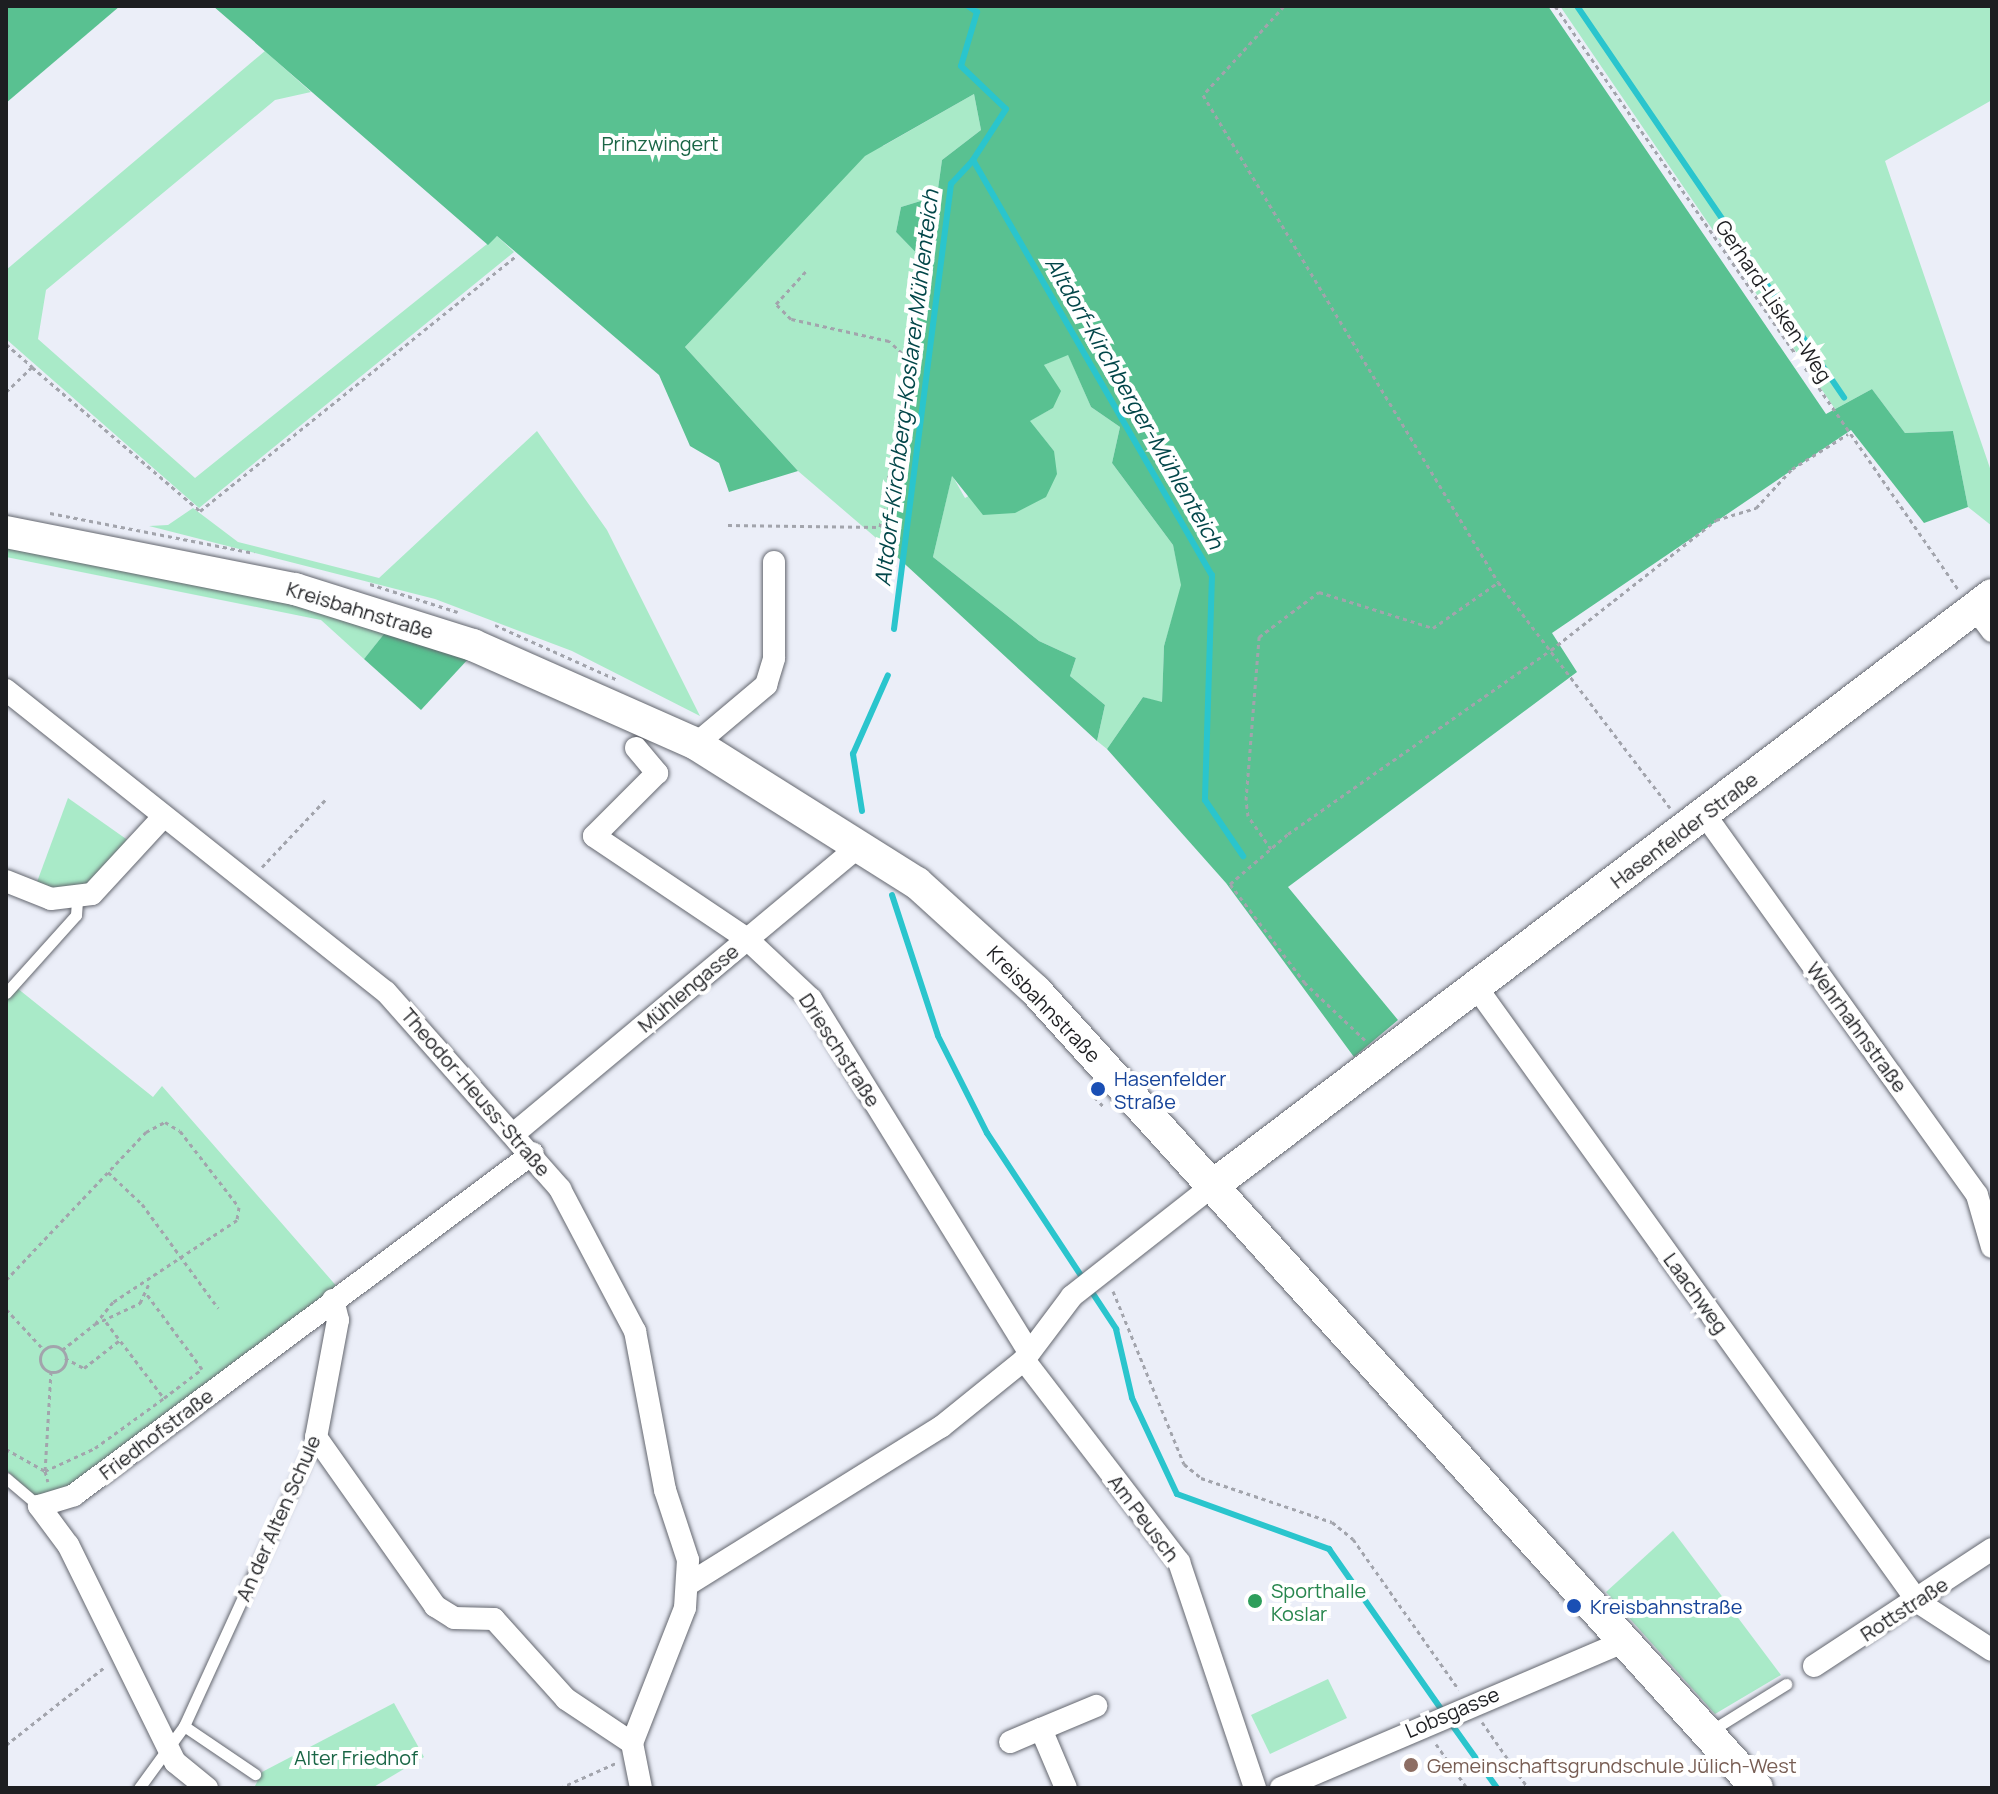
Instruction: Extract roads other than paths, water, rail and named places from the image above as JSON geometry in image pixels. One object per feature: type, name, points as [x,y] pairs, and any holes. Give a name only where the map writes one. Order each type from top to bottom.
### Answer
[{"type":"street","name":"Kreisbahnstraße","points":[[6,532],[281,586],[390,617],[562,680],[696,744],[917,883],[1035,990],[1757,1788]]},
{"type":"street","points":[[696,744],[766,685],[774,658],[774,562]]},
{"type":"street","name":"Hasenfelder Straße","points":[[690,1583],[941,1427],[1026,1356],[1072,1296],[1099,1272],[1384,1058],[1474,984],[1986,611]]},
{"type":"street","name":"Theodor-Heuss-Straße","points":[[6,690],[386,992],[533,1153],[635,1331],[690,1583]]},
{"type":"street","name":"Drieschstraße","points":[[636,748],[657,773],[594,836],[746,938],[811,999],[1026,1356]]},
{"type":"street","points":[[6,881],[77,900],[105,882],[164,816]]},
{"type":"street","name":"Wehrhahnstraße","points":[[1696,823],[1977,1195],[1992,1247]]},
{"type":"street","name":"Mühlengasse","points":[[516,1132],[861,845]]},
{"type":"street","name":"Laachweg","points":[[1474,984],[1918,1602]]},
{"type":"street","name":"Friedhofstraße","points":[[46,1504],[74,1495],[533,1153]]},
{"type":"street","name":"An der Alten Schule","points":[[316,1437],[338,1320],[333,1300]]},
{"type":"street","name":"Am Peusch","points":[[1026,1356],[1179,1562],[1255,1788]]},
{"type":"street","points":[[316,1437],[435,1606],[454,1618],[494,1619],[566,1699],[632,1743]]},
{"type":"street","points":[[46,1504],[170,1752],[207,1788]]},
{"type":"street","name":"Rottstraße","points":[[1814,1666],[1918,1602],[1992,1549]]},
{"type":"street","points":[[641,1788],[632,1743],[690,1583]]},
{"type":"street","points":[[1918,1602],[1992,1650]]},
{"type":"street","name":"Lobsgasse","points":[[1281,1788],[1465,1705],[1625,1641]]},
{"type":"street","points":[[1010,1742],[1096,1706]]},
{"type":"street","points":[[1041,1729],[1066,1788]]},
{"type":"lane","points":[[6,993],[76,915],[77,900]]},
{"type":"lane","name":"An der Alten Schule","points":[[139,1788],[170,1752],[184,1726],[316,1437]]},
{"type":"lane","points":[[6,1478],[46,1504]]},
{"type":"lane","points":[[1706,1734],[1786,1684]]},
{"type":"lane","points":[[184,1726],[255,1774]]},
{"type":"waterway","name":"Altdorf-Kirchberger-Mühlenteich","points":[[968,6],[977,12],[961,66],[1006,109],[973,160],[1212,575],[1205,800],[1243,856]]},
{"type":"waterway","points":[[1577,6],[1844,398]]},
{"type":"waterway","name":"Altdorf-Kirchberg-Koslarer Mühlenteich","points":[[894,629],[951,184],[973,160]]},
{"type":"waterway","name":"Altdorf-Kirchberg-Koslarer Mühlenteich","points":[[862,811],[853,754],[888,675]]},
{"type":"waterway","name":"Altdorf-Kirchberg-Koslarer Mühlenteich","points":[[892,895],[938,1036],[987,1133],[1116,1329],[1132,1398],[1177,1494],[1329,1549],[1444,1713]]},
{"type":"waterway","name":"Altdorf-Kirchberg-Koslarer Mühlenteich","points":[[1450,1722],[1497,1788]]},
{"type":"place","name":"Hasenfelder Straße","points":[[1098,1089]]},
{"type":"place","name":"Sporthalle Koslar","points":[[1255,1601]]},
{"type":"place","name":"Kreisbahnstraße","points":[[1574,1606]]},
{"type":"place","name":"Gemeinschaftsgrundschule Jülich-West","points":[[1411,1765]]},
{"type":"park label","name":"Prinzwingert","points":[[660,143]]},
{"type":"park label","name":"Alter Friedhof","points":[[356,1757]]}]
